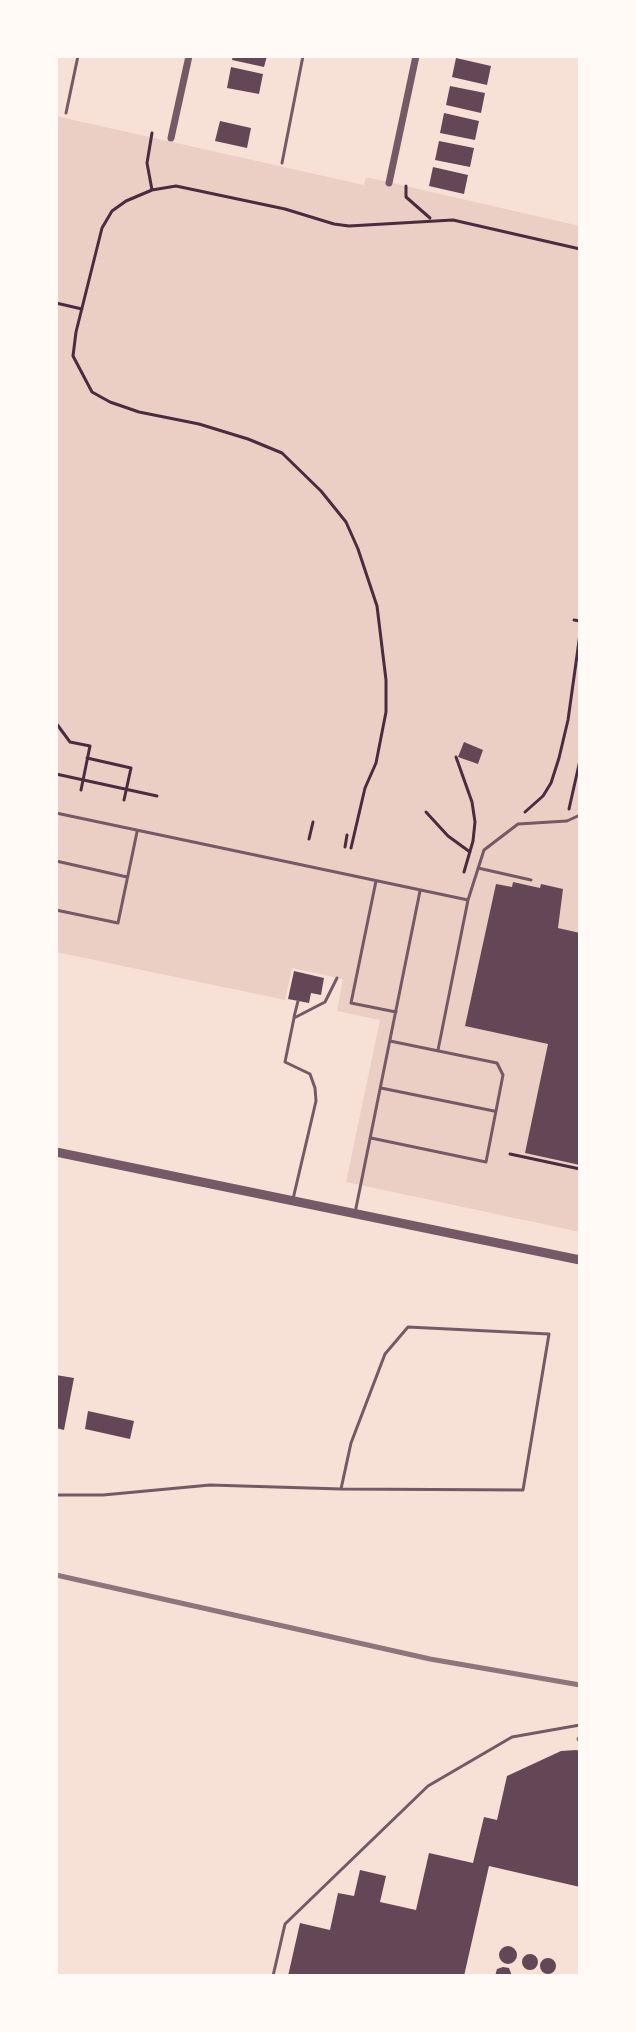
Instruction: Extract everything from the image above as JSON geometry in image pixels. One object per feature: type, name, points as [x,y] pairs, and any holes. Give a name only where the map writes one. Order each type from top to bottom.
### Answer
[{"type":"street","points":[[171,138],[189,56]]},
{"type":"street","points":[[389,183],[416,56]]},
{"type":"street","points":[[56,1152],[580,1260]]},
{"type":"lane","points":[[66,113],[78,56]]},
{"type":"lane","points":[[282,163],[303,56]]},
{"type":"lane","points":[[56,813],[468,900]]},
{"type":"lane","points":[[437,1051],[468,900],[484,850],[518,824],[567,821],[580,815]]},
{"type":"lane","points":[[56,910],[118,923],[138,830]]},
{"type":"lane","points":[[56,861],[128,877]]},
{"type":"lane","points":[[478,868],[531,880]]},
{"type":"lane","points":[[376,881],[351,1003],[396,1012]]},
{"type":"lane","points":[[355,1213],[421,890]]},
{"type":"lane","points":[[294,1018],[325,1002],[337,978]]},
{"type":"lane","points":[[293,1199],[316,1101],[310,1074],[285,1062],[298,1001]]},
{"type":"lane","points":[[370,1138],[486,1162],[503,1075],[497,1063],[390,1041]]},
{"type":"lane","points":[[381,1088],[496,1112]]},
{"type":"lane","points":[[56,1495],[103,1495],[210,1485],[341,1489],[523,1490],[549,1334],[408,1327],[385,1354],[351,1443],[341,1489]]},
{"type":"lane","points":[[273,1976],[285,1924],[428,1786],[512,1737],[580,1725]]},
{"type":"path","points":[[152,133],[147,163],[152,190]]},
{"type":"path","points":[[347,835],[348,847],[365,788],[376,763],[386,712],[386,680],[377,606],[370,581],[346,522],[321,491],[282,453],[199,424],[124,407],[92,392],[73,356],[102,228],[112,211],[126,201],[152,190],[176,186],[349,226],[431,220],[468,222],[580,249]]},
{"type":"path","points":[[406,186],[406,197],[431,220]]},
{"type":"path","points":[[56,303],[82,309]]},
{"type":"path","points":[[574,620],[580,621]]},
{"type":"path","points":[[518,824],[526,809],[543,796],[551,783],[568,720],[580,634]]},
{"type":"path","points":[[56,722],[70,742],[90,746],[81,790]]},
{"type":"path","points":[[456,757],[472,802],[475,822],[464,872]]},
{"type":"path","points":[[87,758],[131,768],[124,800]]},
{"type":"path","points":[[567,821],[580,760]]},
{"type":"path","points":[[56,774],[157,796]]},
{"type":"path","points":[[426,812],[448,836],[481,858]]},
{"type":"path","points":[[309,839],[313,822]]},
{"type":"path","points":[[510,1154],[580,1169]]},
{"type":"shaded area","points":[[56,116],[364,185],[366,177],[580,226],[580,1232],[346,1182],[380,1020],[337,1011],[343,979],[292,968],[285,1000],[56,952]]},
{"type":"building","points":[[233,56],[267,56],[264,67],[232,60]]},
{"type":"building","points":[[456,58],[491,66],[487,85],[452,77]]},
{"type":"building","points":[[231,67],[263,74],[259,94],[227,88]]},
{"type":"building","points":[[450,86],[485,93],[481,113],[446,105]]},
{"type":"building","points":[[444,113],[479,121],[475,140],[440,133]]},
{"type":"building","points":[[220,121],[251,128],[247,148],[215,141]]},
{"type":"building","points":[[439,141],[474,148],[470,167],[435,160]]},
{"type":"building","points":[[433,167],[468,175],[464,194],[429,186]]},
{"type":"building","points":[[464,742],[483,750],[478,764],[458,757]]},
{"type":"building","points":[[513,882],[563,889],[558,928],[580,933],[580,1165],[525,1153],[548,1044],[465,1026],[496,884],[512,887]]},
{"type":"building","points":[[294,971],[324,978],[321,995],[311,993],[309,1003],[288,999]]},
{"type":"building","points":[[56,1375],[74,1378],[64,1430],[56,1428]]},
{"type":"building","points":[[88,1411],[134,1421],[130,1439],[85,1429]]},
{"type":"building","points":[[561,1751],[580,1751],[580,1887],[489,1866],[464,1976],[288,1976],[300,1923],[330,1930],[338,1893],[354,1896],[360,1870],[386,1876],[380,1902],[416,1910],[429,1853],[473,1863],[484,1817],[497,1820],[507,1776]]},
{"type":"building","points":[[508,1946],[517,1955],[508,1964],[499,1955]]},
{"type":"building","points":[[530,1954],[538,1962],[530,1970],[522,1962]]},
{"type":"building","points":[[548,1958],[556,1966],[548,1974],[540,1966]]},
{"type":"building","points":[[509,1968],[512,1976],[495,1976],[497,1969]]},
{"type":"railway","points":[[56,1575],[430,1659],[580,1685]]}]
